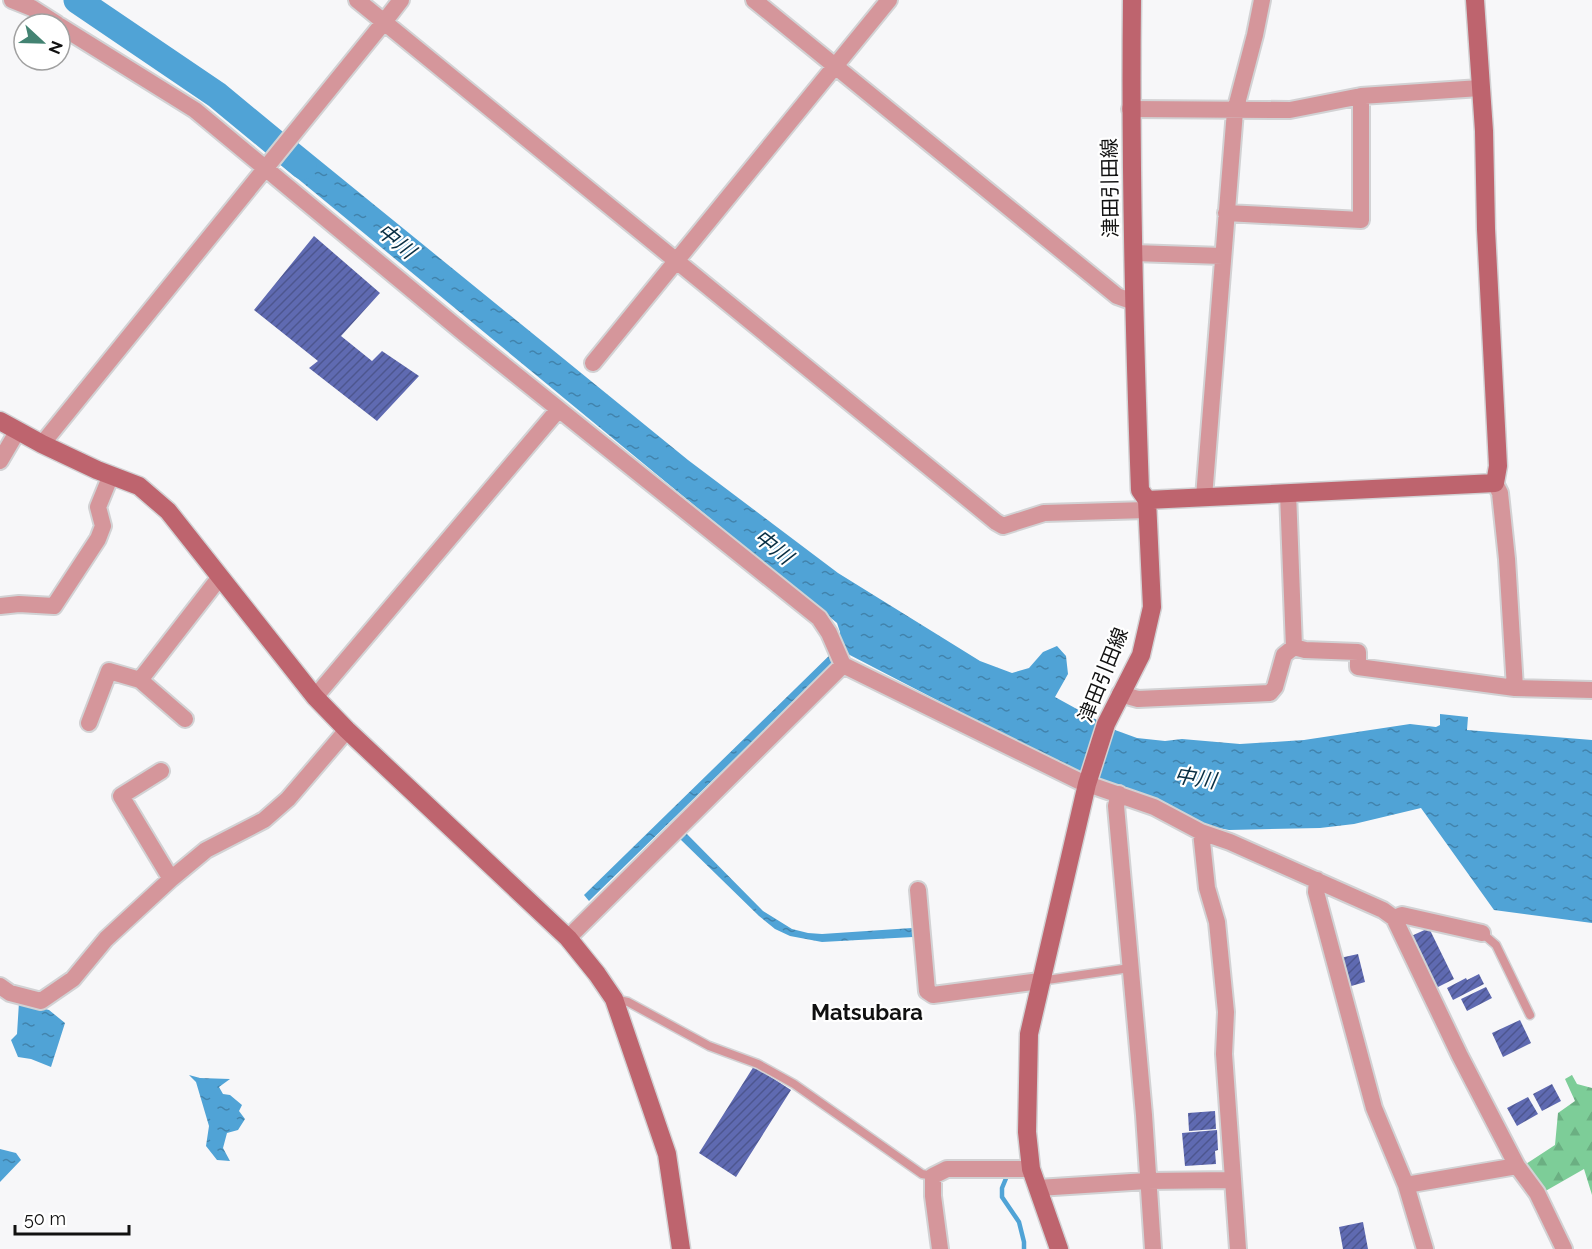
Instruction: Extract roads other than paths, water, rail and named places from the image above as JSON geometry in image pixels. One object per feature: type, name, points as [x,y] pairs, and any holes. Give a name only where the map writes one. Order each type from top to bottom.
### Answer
[{"type":"street","points":[[12,0],[38,12]]},
{"type":"street","points":[[357,0],[1003,526],[1044,513],[1147,505],[1204,497],[1495,483]]},
{"type":"street","points":[[42,444],[401,0]]},
{"type":"street","points":[[754,0],[1117,296],[1134,302]]},
{"type":"street","points":[[593,363],[889,0]]},
{"type":"street","name":"津田引田線","points":[[1059,1249],[1031,1169],[1027,1132],[1029,1034],[1088,781],[1107,724],[1141,655],[1152,607],[1147,505],[1140,490],[1130,109],[1132,0]]},
{"type":"street","points":[[1204,497],[1235,111],[1256,35],[1262,0]]},
{"type":"street","points":[[1475,0],[1484,131],[1486,240],[1498,466],[1495,483],[1500,493],[1507,559],[1515,688]]},
{"type":"street","points":[[72,34],[195,110],[268,165],[558,410],[819,618],[829,633],[843,665],[1088,781],[1154,807],[1201,832],[1230,842],[1317,880],[1383,910],[1394,918],[1460,1056],[1517,1166],[1537,1193],[1564,1249]]},
{"type":"street","points":[[1130,109],[1290,110],[1361,96],[1480,88]]},
{"type":"street","points":[[1226,213],[1361,220],[1361,96]]},
{"type":"street","points":[[1134,253],[1222,256]]},
{"type":"street","points":[[315,696],[558,410]]},
{"type":"street","points":[[0,421],[42,444],[139,486],[168,511],[315,696],[347,730],[568,938],[614,999],[667,1154],[681,1249]]},
{"type":"street","points":[[0,461],[17,432]]},
{"type":"street","points":[[0,606],[19,604],[54,606],[98,539],[103,526],[98,507],[111,475]]},
{"type":"street","points":[[1288,493],[1294,647]]},
{"type":"street","points":[[140,680],[220,577]]},
{"type":"street","points":[[1294,647],[1305,650],[1358,652],[1358,668],[1515,688],[1592,690]]},
{"type":"street","points":[[1120,694],[1138,699],[1270,693],[1275,687],[1284,655],[1294,647]]},
{"type":"street","points":[[568,938],[843,665]]},
{"type":"street","points":[[89,723],[109,671],[140,680],[185,719]]},
{"type":"street","points":[[0,986],[10,993],[41,1001],[73,979],[106,939],[171,879],[206,850],[264,820],[288,800],[347,730]]},
{"type":"street","points":[[161,771],[121,796],[171,879]]},
{"type":"street","points":[[1119,794],[1116,806],[1144,1115],[1153,1249]]},
{"type":"street","points":[[1201,832],[1207,888],[1217,922],[1226,1012],[1224,1054],[1238,1249]]},
{"type":"street","points":[[1317,880],[1316,892],[1374,1108],[1406,1185],[1425,1249]]},
{"type":"street","points":[[918,890],[927,991],[933,995],[1040,981]]},
{"type":"street","points":[[1394,918],[1402,915],[1482,933]]},
{"type":"street","points":[[1406,1185],[1517,1166]]},
{"type":"street","points":[[940,1249],[933,1196],[933,1176],[947,1169],[1031,1169]]},
{"type":"street","points":[[1038,1188],[1147,1181],[1233,1180]]},
{"type":"lane","points":[[1482,933],[1496,945],[1530,1015]]},
{"type":"lane","points":[[1040,981],[1130,968]]},
{"type":"lane","points":[[614,999],[628,1002],[709,1046],[758,1064],[794,1084],[922,1174],[933,1176]]},
{"type":"water","points":[[297,142],[688,460],[838,573],[980,661],[1012,673],[1029,668],[1043,652],[1057,646],[1066,656],[1068,674],[1055,697],[1115,730],[1137,738],[1240,744],[1304,740],[1410,724],[1436,727],[1440,725],[1440,714],[1468,717],[1467,730],[1592,740],[1592,923],[1494,910],[1421,808],[1354,824],[1320,828],[1229,830],[1198,824],[1115,784],[1076,772],[844,652],[589,901],[584,895],[840,645],[837,623],[280,164]]},
{"type":"water","points":[[685,832],[763,911],[792,929],[822,934],[912,928],[913,937],[822,942],[790,936],[775,929],[759,916],[679,838]]},
{"type":"water","points":[[19,1002],[49,1010],[65,1023],[51,1067],[31,1059],[18,1057],[11,1040],[17,1034]]},
{"type":"water","points":[[189,1075],[200,1078],[230,1079],[219,1087],[223,1094],[230,1095],[242,1105],[239,1111],[245,1119],[238,1130],[227,1133],[223,1148],[230,1161],[217,1160],[206,1146],[209,1126],[196,1082]]},
{"type":"water","points":[[0,1149],[16,1153],[21,1160],[0,1182]]},
{"type":"waterway","name":"中川","points":[[77,0],[217,95],[303,166]]},
{"type":"waterway","points":[[1007,1176],[1002,1188],[1002,1197],[1019,1222],[1024,1249]]},
{"type":"district","name":"Matsubara","points":[[867,1012]]}]
